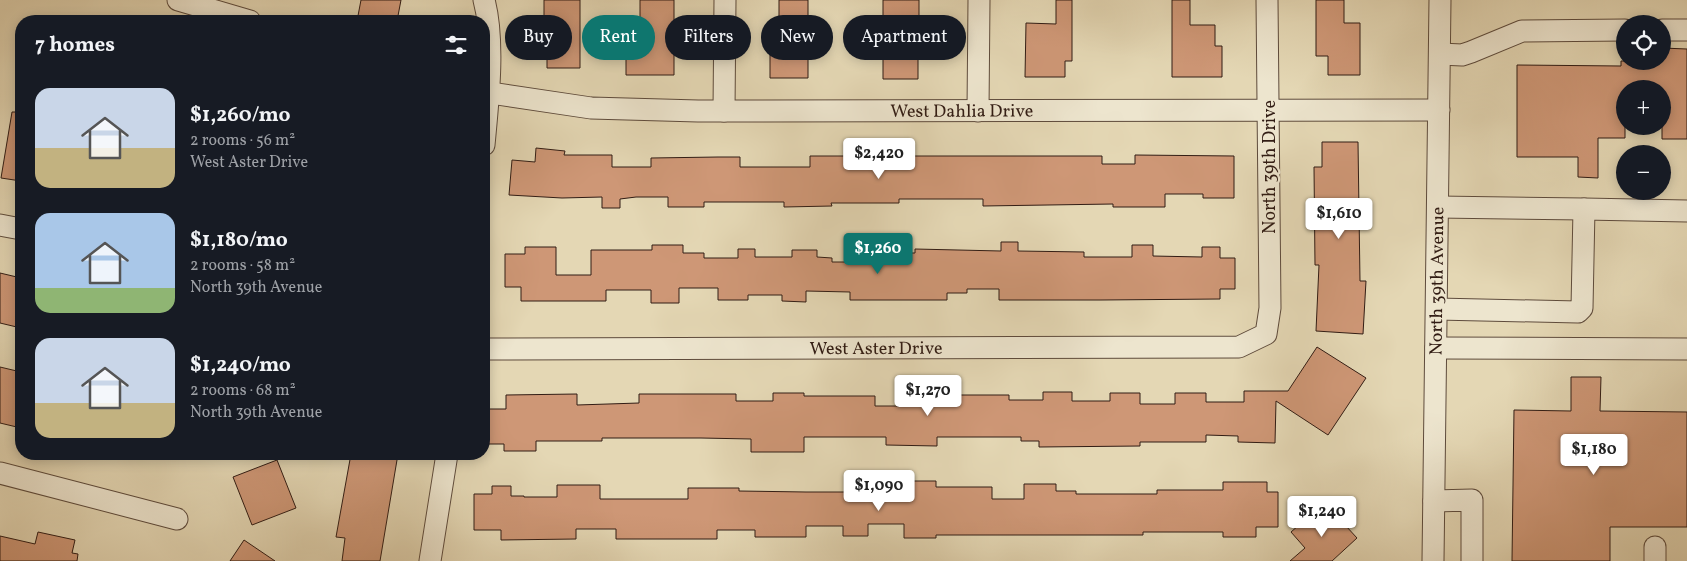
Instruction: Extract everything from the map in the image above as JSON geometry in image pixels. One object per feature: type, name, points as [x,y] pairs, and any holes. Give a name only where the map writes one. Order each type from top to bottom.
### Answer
[{"type":"street","points":[[484,0],[488,15]]},
{"type":"street","points":[[724,111],[725,0]]},
{"type":"street","points":[[978,111],[979,0]]},
{"type":"street","name":"North 39th Drive","points":[[1266,334],[1270,308],[1267,0]]},
{"type":"street","name":"North 39th Avenue","points":[[1434,561],[1440,0]]},
{"type":"street","points":[[191,2],[231,15]]},
{"type":"street","points":[[1440,54],[1462,55],[1522,31],[1616,30]]},
{"type":"street","points":[[1671,30],[1687,30]]},
{"type":"street","name":"West Dahlia Drive","points":[[490,93],[591,108],[724,111],[1439,110]]},
{"type":"street","points":[[1438,207],[1687,211]]},
{"type":"street","points":[[1437,309],[1578,312],[1582,308],[1584,210]]},
{"type":"street","points":[[0,225],[15,228]]},
{"type":"street","name":"West Aster Drive","points":[[490,349],[1239,347],[1266,334]]},
{"type":"street","points":[[1436,348],[1687,349]]},
{"type":"street","points":[[430,561],[445,460]]},
{"type":"street","points":[[0,473],[177,519]]},
{"type":"street","points":[[1434,501],[1472,500],[1472,561]]},
{"type":"building","points":[[361,0],[401,0],[398,15],[358,15]]},
{"type":"building","points":[[544,0],[580,0],[580,68],[547,68],[547,60],[572,60],[572,15],[544,15]]},
{"type":"building","points":[[640,0],[674,0],[674,15],[665,15],[665,60],[674,60],[674,75],[626,75],[626,60],[655,60],[655,15],[640,15]]},
{"type":"building","points":[[779,0],[808,0],[808,15],[779,15]]},
{"type":"building","points":[[883,0],[919,0],[919,15],[883,15]]},
{"type":"building","points":[[1056,0],[1072,0],[1072,61],[1065,61],[1065,77],[1025,77],[1026,23],[1056,24]]},
{"type":"building","points":[[1172,0],[1190,0],[1190,25],[1215,25],[1215,46],[1222,46],[1222,77],[1172,77]]},
{"type":"building","points":[[1316,0],[1344,0],[1344,23],[1360,23],[1360,75],[1328,75],[1328,56],[1316,56]]},
{"type":"building","points":[[1671,48],[1687,49],[1687,139],[1662,139],[1662,135],[1671,135],[1671,80],[1616,80],[1616,135],[1625,135],[1625,138],[1598,138],[1598,178],[1578,177],[1578,157],[1517,157],[1517,65],[1616,66],[1616,70],[1671,70]]},
{"type":"building","points":[[770,60],[808,60],[808,78],[770,78]]},
{"type":"building","points":[[883,60],[918,60],[918,79],[883,79]]},
{"type":"building","points":[[12,112],[15,112],[15,180],[1,178]]},
{"type":"building","points":[[1322,142],[1358,142],[1360,281],[1366,281],[1363,334],[1316,331],[1319,265],[1315,265],[1314,167],[1322,167]]},
{"type":"building","points":[[536,148],[565,151],[564,155],[612,155],[612,167],[651,167],[651,158],[740,157],[740,167],[810,167],[810,156],[1102,156],[1102,164],[1135,164],[1135,155],[1234,156],[1234,198],[1203,198],[1203,194],[1165,194],[1165,207],[1113,207],[1113,204],[983,206],[983,199],[899,199],[899,203],[831,203],[832,206],[784,207],[784,202],[704,202],[704,207],[668,207],[668,197],[636,197],[620,199],[620,208],[602,208],[602,197],[562,198],[509,195],[512,160],[535,162]]},
{"type":"building","points":[[1001,242],[1018,242],[1018,251],[1084,252],[1084,257],[1132,257],[1132,245],[1153,245],[1153,256],[1202,257],[1202,247],[1220,247],[1220,258],[1235,258],[1235,289],[1220,289],[1220,299],[1101,300],[999,300],[999,289],[967,289],[967,293],[947,293],[947,300],[850,300],[850,292],[806,291],[806,302],[782,301],[782,295],[748,295],[748,300],[718,300],[718,288],[679,288],[679,303],[651,303],[651,290],[606,290],[606,301],[521,301],[521,287],[505,287],[505,254],[525,254],[525,247],[556,247],[556,275],[591,275],[591,250],[652,250],[652,245],[683,245],[683,253],[704,253],[704,258],[738,258],[738,249],[755,249],[755,257],[792,257],[792,250],[817,250],[817,257],[832,258],[832,262],[865,262],[865,253],[915,253],[915,249],[1001,251]]},
{"type":"building","points":[[0,273],[15,277],[15,327],[0,323]]},
{"type":"building","points":[[1317,347],[1366,378],[1328,435],[1276,401],[1275,443],[1238,442],[1238,436],[1206,435],[1206,442],[1140,442],[1140,446],[1039,447],[1039,441],[1021,441],[1021,437],[937,437],[937,446],[886,445],[886,437],[804,437],[804,452],[751,452],[751,439],[602,438],[602,441],[536,441],[536,451],[504,451],[504,444],[490,444],[490,409],[506,409],[506,395],[577,394],[577,405],[639,403],[639,394],[736,394],[736,401],[773,401],[773,393],[804,393],[804,396],[875,396],[875,406],[906,406],[906,392],[938,393],[938,395],[1009,395],[1009,400],[1043,400],[1043,392],[1072,392],[1072,401],[1110,401],[1110,393],[1140,393],[1140,404],[1175,404],[1175,393],[1206,393],[1206,402],[1244,402],[1244,391],[1288,391]]},
{"type":"building","points":[[0,367],[15,371],[15,427],[0,423]]},
{"type":"building","points":[[1571,377],[1601,377],[1600,411],[1687,412],[1687,527],[1610,527],[1610,561],[1512,561],[1514,410],[1571,411]]},
{"type":"building","points":[[277,460],[296,508],[252,525],[233,477]]},
{"type":"building","points":[[350,460],[397,460],[380,561],[342,561],[345,538],[336,537]]},
{"type":"building","points":[[906,481],[936,481],[936,487],[992,487],[992,499],[1024,499],[1024,484],[1056,484],[1056,491],[1076,491],[1076,494],[1157,494],[1157,490],[1223,490],[1223,482],[1267,482],[1267,492],[1278,492],[1278,527],[1256,527],[1256,537],[1223,537],[1223,532],[1143,532],[1143,535],[936,535],[936,538],[904,538],[904,524],[868,524],[868,536],[843,536],[843,526],[806,526],[806,537],[755,537],[755,530],[717,530],[717,539],[616,539],[616,529],[576,529],[576,539],[501,540],[501,530],[474,530],[474,494],[492,494],[492,486],[511,486],[511,496],[524,497],[557,497],[557,485],[600,485],[600,499],[688,499],[688,488],[739,488],[739,491],[885,492],[885,489],[906,489]]},
{"type":"building","points":[[1315,511],[1324,521],[1334,513],[1357,538],[1332,561],[1290,561],[1305,548],[1291,532]]},
{"type":"building","points":[[38,532],[75,540],[72,553],[78,554],[77,561],[0,561],[0,536],[35,544]]},
{"type":"building","points":[[244,540],[275,561],[230,561]]}]
